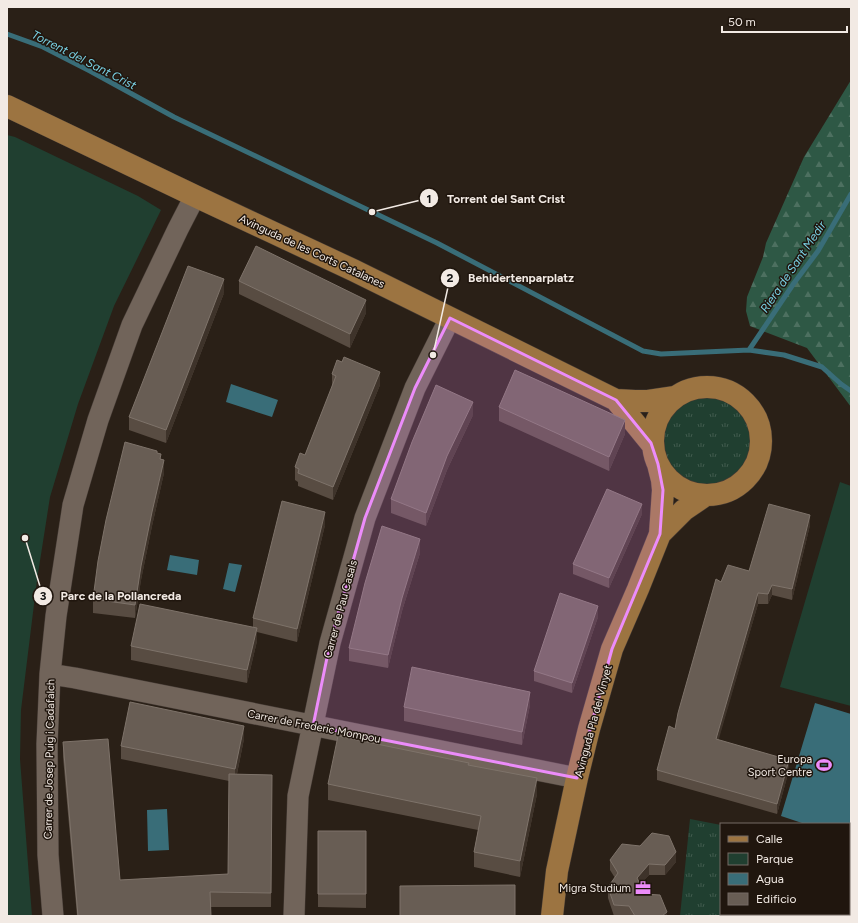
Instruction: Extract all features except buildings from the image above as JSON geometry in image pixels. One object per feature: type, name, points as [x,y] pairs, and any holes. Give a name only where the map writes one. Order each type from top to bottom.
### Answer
[{"type":"main road","name":"Avinguda de les Corts Catalanes","points":[[7,106],[346,266],[616,400],[648,401],[675,397]]},
{"type":"main road","points":[[699,388],[714,388],[729,391],[742,399],[752,410],[759,424],[762,439],[760,454],[755,468],[746,480],[734,488],[720,494],[706,495],[680,489],[668,480],[658,464],[651,443],[652,430],[656,419],[665,405],[675,397],[699,388]]},
{"type":"main road","name":"Avinguda de les Corts Catalanes","points":[[616,400],[651,443]]},
{"type":"main road","name":"Avinguda Pla del Vinyet","points":[[552,916],[558,871],[589,729],[612,649],[660,534],[663,490],[658,464]]},
{"type":"main road","name":"Avinguda Pla del Vinyet","points":[[660,534],[684,510],[706,495]]},
{"type":"street","name":"Carrer de Josep Puig i Cadafalch","points":[[53,916],[48,848],[47,744],[50,674],[56,616],[74,505],[98,420],[132,325],[195,196]]},
{"type":"street","name":"Carrer de Pau Casals","points":[[294,916],[298,796],[330,643],[365,518],[416,388],[450,318]]},
{"type":"street","name":"Carrer de Frederic Mompou","points":[[50,674],[83,679],[578,778]]},
{"type":"highlighted area","points":[[450,318],[616,400],[651,443],[658,464],[663,490],[660,534],[612,649],[577,778],[313,726],[330,643],[365,518],[415,388]]},
{"type":"green space","points":[[851,80],[851,407],[807,348],[750,326],[746,311],[747,297],[763,257],[766,243],[804,157]]},
{"type":"green space","points":[[7,135],[15,137],[138,196],[161,210],[114,306],[78,404],[50,497],[37,580],[21,710],[20,759],[32,916],[7,916]]},
{"type":"green space","points":[[709,396],[726,400],[741,409],[750,424],[754,441],[750,458],[741,473],[726,482],[709,486],[692,482],[677,473],[668,458],[664,441],[668,424],[677,409],[692,400]]},
{"type":"green space","points":[[840,482],[851,486],[851,706],[780,687]]},
{"type":"green space","points":[[690,819],[720,825],[720,915],[850,915],[851,849],[851,916],[680,916]]},
{"type":"water","points":[[231,384],[278,400],[272,417],[226,402]]},
{"type":"water","points":[[170,555],[199,560],[197,575],[167,570]]},
{"type":"water","points":[[229,563],[242,565],[235,592],[223,589]]},
{"type":"water","name":"Europa Sport Centre","points":[[815,703],[851,714],[851,838],[850,823],[802,823],[781,816]]},
{"type":"water","points":[[167,809],[169,850],[148,851],[147,810]]},
{"type":"waterway","name":"Torrent del Sant Crist","points":[[7,34],[43,47],[174,117],[437,243],[643,351],[661,354],[749,350],[784,355],[822,367],[851,391]]},
{"type":"waterway","name":"Riera de Sant Medir","points":[[749,350],[794,283],[818,251],[851,194]]},
{"type":"place","name":"Torrent del Sant Crist","points":[[372,212]]},
{"type":"place","name":"Behidertenparplatz","points":[[433,355]]},
{"type":"place","name":"Parc de la Pollancreda","points":[[25,538]]},
{"type":"place","name":"Europa Sport Centre","points":[[824,765]]},
{"type":"place","name":"Migra Studium","points":[[643,888]]}]
